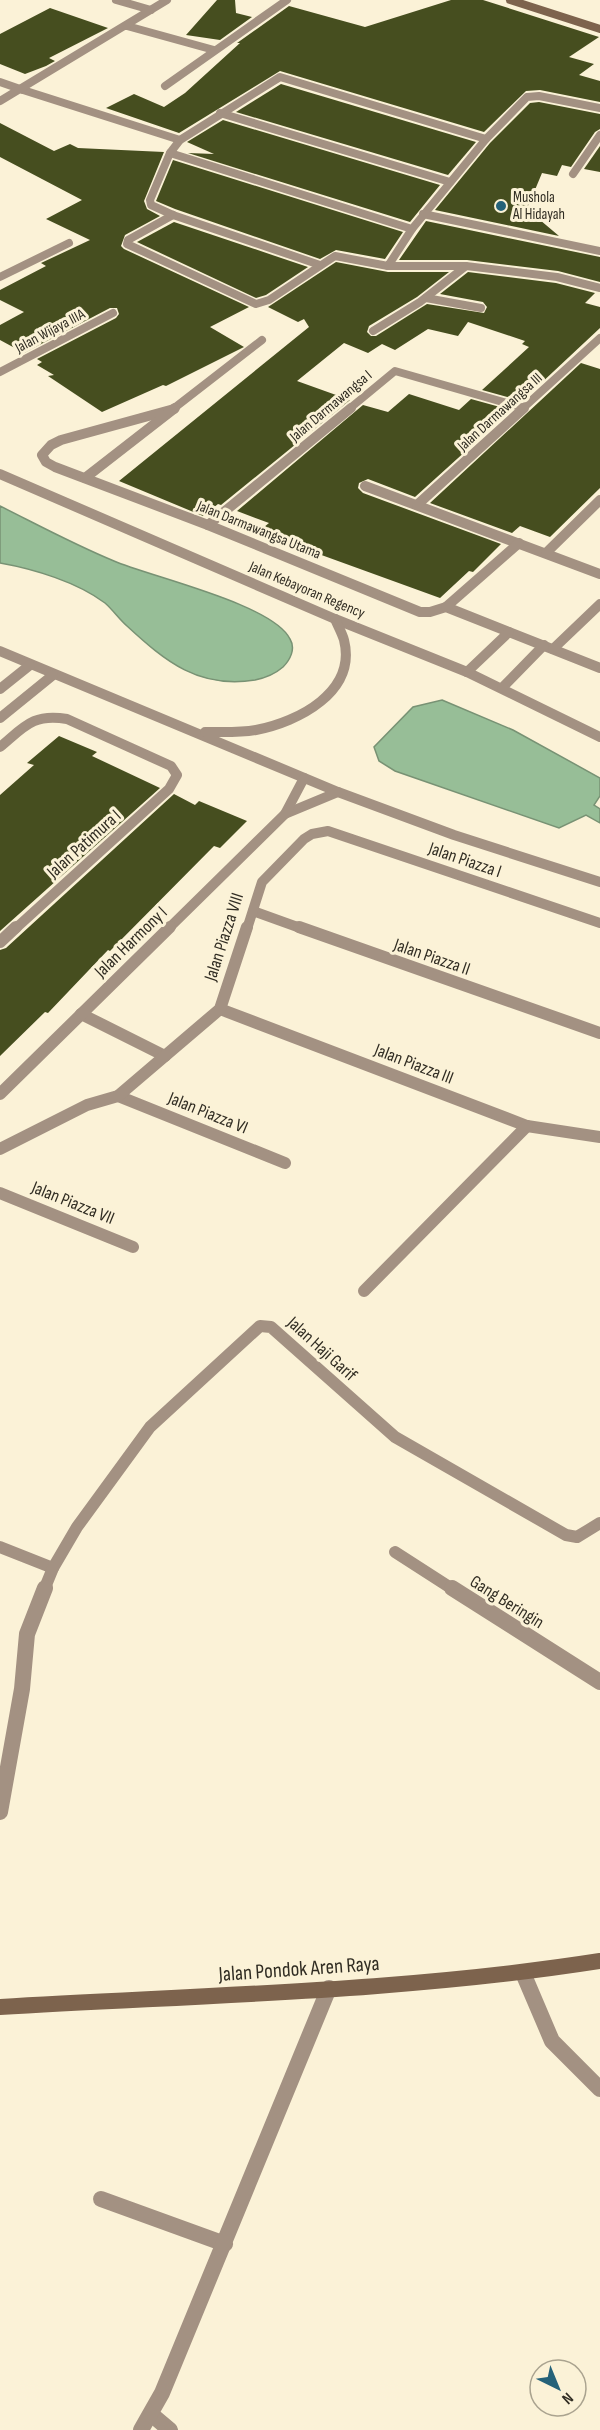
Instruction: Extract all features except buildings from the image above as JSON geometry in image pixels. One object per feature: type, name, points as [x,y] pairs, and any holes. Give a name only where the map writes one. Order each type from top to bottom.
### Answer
[{"type":"main road","points":[[510,0],[600,29]]},
{"type":"main road","name":"Jalan Pondok Aren Raya","points":[[0,2007],[329,1988],[523,1973],[600,1961]]},
{"type":"street","points":[[116,0],[151,10]]},
{"type":"street","points":[[0,100],[23,90],[81,50],[127,26],[167,0]]},
{"type":"street","points":[[165,86],[287,0]]},
{"type":"street","points":[[127,26],[214,50]]},
{"type":"street","points":[[320,265],[173,215],[150,203],[170,153],[180,140],[274,79],[283,78],[486,140]]},
{"type":"street","points":[[0,82],[180,140]]},
{"type":"street","points":[[388,266],[423,214],[524,99],[539,96],[600,108]]},
{"type":"street","points":[[220,113],[450,182]]},
{"type":"street","points":[[573,174],[600,135]]},
{"type":"street","points":[[170,153],[412,229]]},
{"type":"street","points":[[423,214],[600,251]]},
{"type":"street","points":[[173,215],[128,240],[127,244],[254,304],[269,300],[320,265],[339,255],[388,266],[466,266],[557,277],[600,288]]},
{"type":"street","points":[[0,278],[69,243]]},
{"type":"street","points":[[373,331],[426,298],[466,266]]},
{"type":"street","points":[[426,298],[481,308]]},
{"type":"street","name":"Jalan Wijaya IIIA","points":[[0,372],[113,313]]},
{"type":"street","name":"Jalan Darmawangsa III","points":[[417,505],[600,338]]},
{"type":"street","points":[[85,478],[262,340]]},
{"type":"street","name":"Jalan Darmawangsa I","points":[[208,525],[394,371],[524,408]]},
{"type":"street","name":"Jalan Darmawangsa Utama","points":[[174,409],[61,440],[51,445],[42,455],[46,462],[55,467],[208,525],[420,612],[430,612],[446,607],[600,668]]},
{"type":"street","name":"Jalan Kebayoran Regency","points":[[0,474],[335,619],[467,672],[600,737]]},
{"type":"street","points":[[365,486],[600,574]]},
{"type":"street","points":[[546,553],[600,500]]},
{"type":"street","points":[[446,607],[519,543]]},
{"type":"street","points":[[502,688],[600,604]]},
{"type":"street","points":[[196,732],[228,733],[260,729],[288,720],[313,707],[332,692],[344,674],[348,655],[345,636],[335,619]]},
{"type":"street","points":[[467,672],[509,632]]},
{"type":"street","points":[[0,651],[338,792],[454,835],[600,882]]},
{"type":"street","points":[[0,689],[30,665]]},
{"type":"street","points":[[0,747],[22,728],[0,718],[53,675]]},
{"type":"street","name":"Jalan Patimura I","points":[[0,942],[169,789],[177,775],[171,766],[62,717],[33,720],[22,728]]},
{"type":"street","name":"Jalan Harmony I","points":[[0,1094],[285,814],[304,778]]},
{"type":"street","name":"Jalan Harmony I","points":[[285,814],[338,792]]},
{"type":"street","name":"Jalan Piazza VIII","points":[[0,1149],[87,1105],[118,1096],[220,1009],[262,882],[304,839],[320,831]]},
{"type":"street","name":"Jalan Piazza I","points":[[320,831],[353,838],[600,923]]},
{"type":"street","name":"Jalan Piazza II","points":[[253,911],[600,1033]]},
{"type":"street","name":"Jalan Piazza III","points":[[220,1009],[528,1126],[600,1137]]},
{"type":"street","points":[[81,1014],[165,1056]]},
{"type":"street","name":"Jalan Piazza VI","points":[[118,1096],[285,1163]]},
{"type":"street","points":[[364,1291],[528,1126]]},
{"type":"street","name":"Jalan Piazza VII","points":[[0,1193],[133,1247]]},
{"type":"street","name":"Jalan Haji Garif","points":[[52,1568],[76,1527],[150,1427],[252,1332],[266,1325],[395,1437],[566,1535],[577,1537],[600,1523]]},
{"type":"street","points":[[0,1547],[52,1568],[48,1586],[27,1634],[22,1689],[0,1812]]},
{"type":"street","name":"Gang Beringin","points":[[395,1552],[600,1682]]},
{"type":"street","points":[[523,1973],[552,2041],[600,2089]]},
{"type":"street","points":[[141,2430],[162,2393],[329,1988]]},
{"type":"street","points":[[101,2199],[225,2244]]},
{"type":"street","points":[[151,2414],[170,2430]]},
{"type":"shaded area","points":[[0,506],[114,561],[210,593],[261,614],[279,626],[290,639],[292,650],[290,658],[277,672],[255,680],[235,682],[217,680],[185,670],[156,651],[94,595],[55,577],[0,563]]},
{"type":"shaded area","points":[[442,700],[513,730],[600,778],[600,796],[594,805],[600,809],[600,823],[586,815],[559,828],[395,771],[379,761],[374,747],[413,707]]},
{"type":"place","name":"Mushola Al Hidayah","points":[[501,206]]}]
